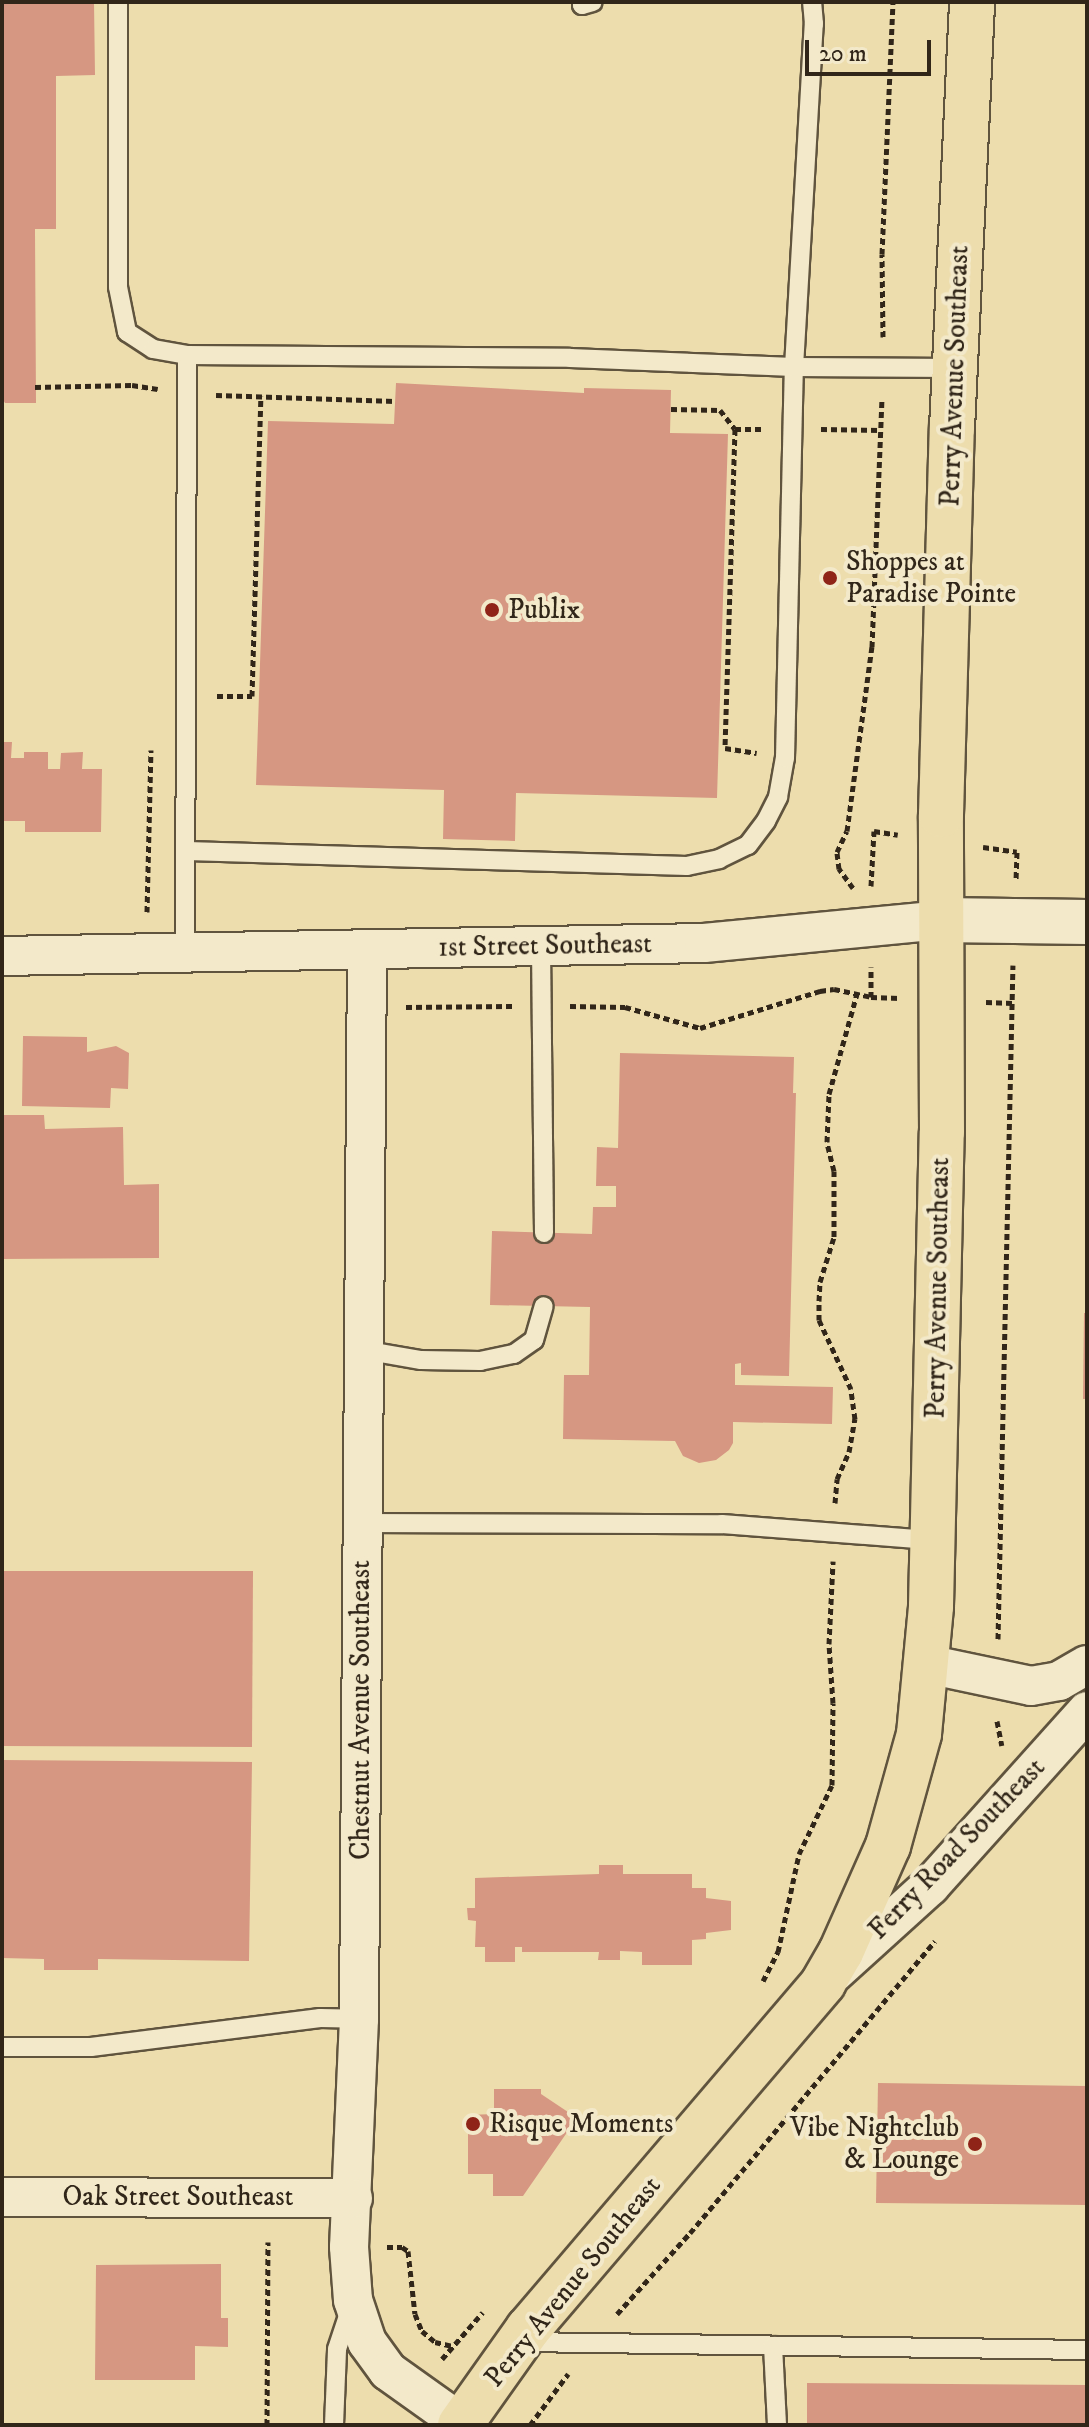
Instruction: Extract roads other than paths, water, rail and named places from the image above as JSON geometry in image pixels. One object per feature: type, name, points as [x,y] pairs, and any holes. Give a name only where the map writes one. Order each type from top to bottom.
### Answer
[{"type":"main road","name":"Perry Avenue Southeast","points":[[461,2424],[519,2342],[823,1983],[841,1952],[888,1846],[919,1734],[927,1664],[932,1540],[941,1147],[941,920],[955,368],[972,2]]},
{"type":"street","name":"1st Street Southeast","points":[[2,956],[704,943],[941,920],[1087,922]]},
{"type":"street","name":"Chestnut Avenue Southeast","points":[[367,949],[359,2019],[349,2247],[353,2300],[367,2342],[388,2371],[461,2424]]},
{"type":"street","points":[[927,1664],[1031,1686],[1059,1681],[1087,1665]]},
{"type":"street","name":"Ferry Road Southeast","points":[[823,1983],[930,1886],[1087,1711]]},
{"type":"street","name":"Oak Street Southeast","points":[[2,2197],[353,2198]]},
{"type":"lane","points":[[118,2],[118,287],[127,332],[153,349],[187,355],[570,358],[794,367],[955,368]]},
{"type":"lane","points":[[582,2],[582,5],[593,2]]},
{"type":"lane","points":[[187,851],[687,866],[719,859],[748,845],[778,797],[785,758],[794,367],[814,24],[812,2]]},
{"type":"lane","points":[[185,953],[187,355]]},
{"type":"lane","points":[[541,946],[544,1233]]},
{"type":"lane","points":[[363,1350],[421,1360],[480,1361],[514,1354],[534,1340],[544,1306]]},
{"type":"lane","points":[[362,1523],[722,1524],[932,1540]]},
{"type":"lane","points":[[2,2047],[91,2047],[320,2018],[359,2019]]},
{"type":"lane","points":[[334,2425],[337,2349],[353,2300]]},
{"type":"lane","points":[[519,2342],[1087,2350]]},
{"type":"lane","points":[[773,2346],[777,2425]]},
{"type":"place","name":"Shoppes at Paradise Pointe","points":[[830,578]]},
{"type":"place","name":"Publix","points":[[492,610]]},
{"type":"place","name":"Risque Moments","points":[[473,2124]]},
{"type":"place","name":"Vibe Nightclub & Lounge","points":[[975,2144]]}]
